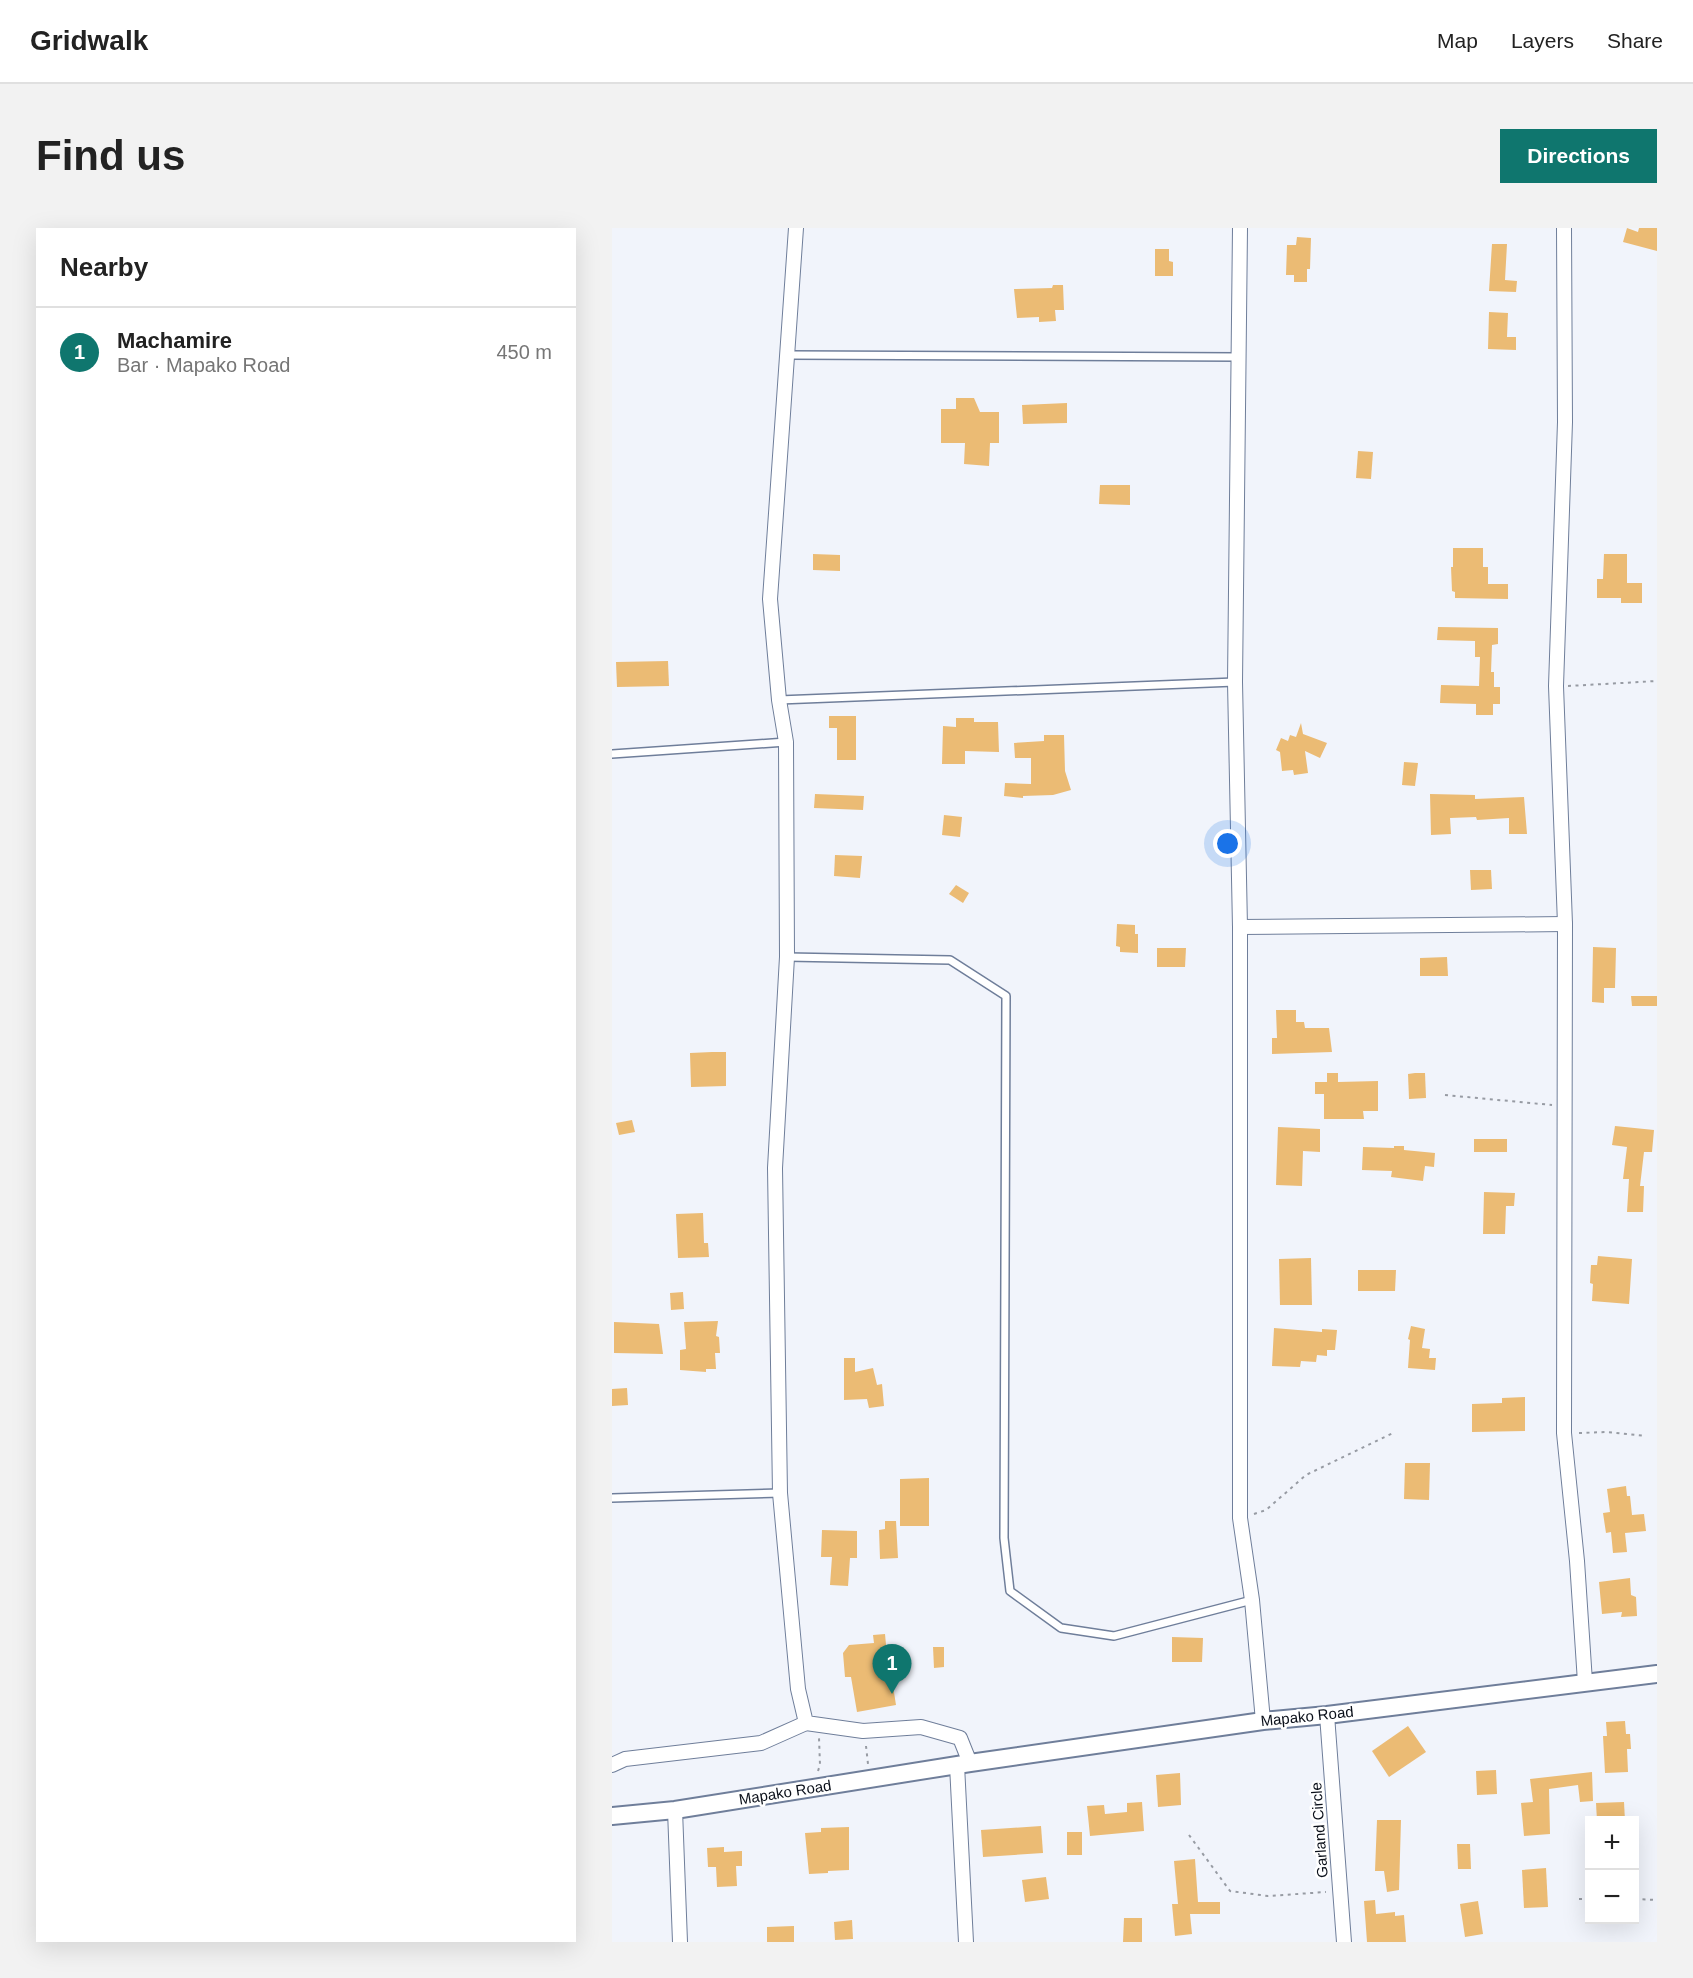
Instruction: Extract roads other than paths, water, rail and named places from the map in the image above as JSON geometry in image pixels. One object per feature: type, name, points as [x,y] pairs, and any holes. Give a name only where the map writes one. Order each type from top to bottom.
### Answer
[{"type":"street","points":[[796,228],[789,355],[770,599],[779,700],[786,742],[787,957],[775,1168],[780,1493],[798,1689],[812,1724]]},
{"type":"street","points":[[1240,228],[1235,682],[1240,927],[1240,1518],[1252,1600],[1263,1720]]},
{"type":"street","points":[[1564,228],[1566,422],[1556,686],[1565,924],[1564,1433],[1577,1561],[1585,1682]]},
{"type":"street","points":[[1240,927],[1565,924]]},
{"type":"street","name":"Mapako Road","points":[[612,1815],[675,1810],[871,1778],[1263,1720],[1327,1715],[1657,1674]]},
{"type":"street","name":"Garland Circle","points":[[1327,1715],[1344,1942]]},
{"type":"street","points":[[612,1765],[625,1759],[761,1743],[812,1724],[863,1731],[921,1727],[960,1738],[964,1764],[966,1942]]},
{"type":"street","points":[[675,1810],[680,1942]]},
{"type":"lane","points":[[789,355],[1239,357]]},
{"type":"lane","points":[[779,700],[1235,682]]},
{"type":"lane","points":[[612,754],[786,742]]},
{"type":"lane","points":[[787,957],[950,960],[1006,996],[1004,1538],[1010,1591],[1061,1628],[1114,1636],[1252,1600]]},
{"type":"lane","points":[[612,1498],[780,1493]]},
{"type":"place","name":"Machamire","points":[[892,1694]]}]
